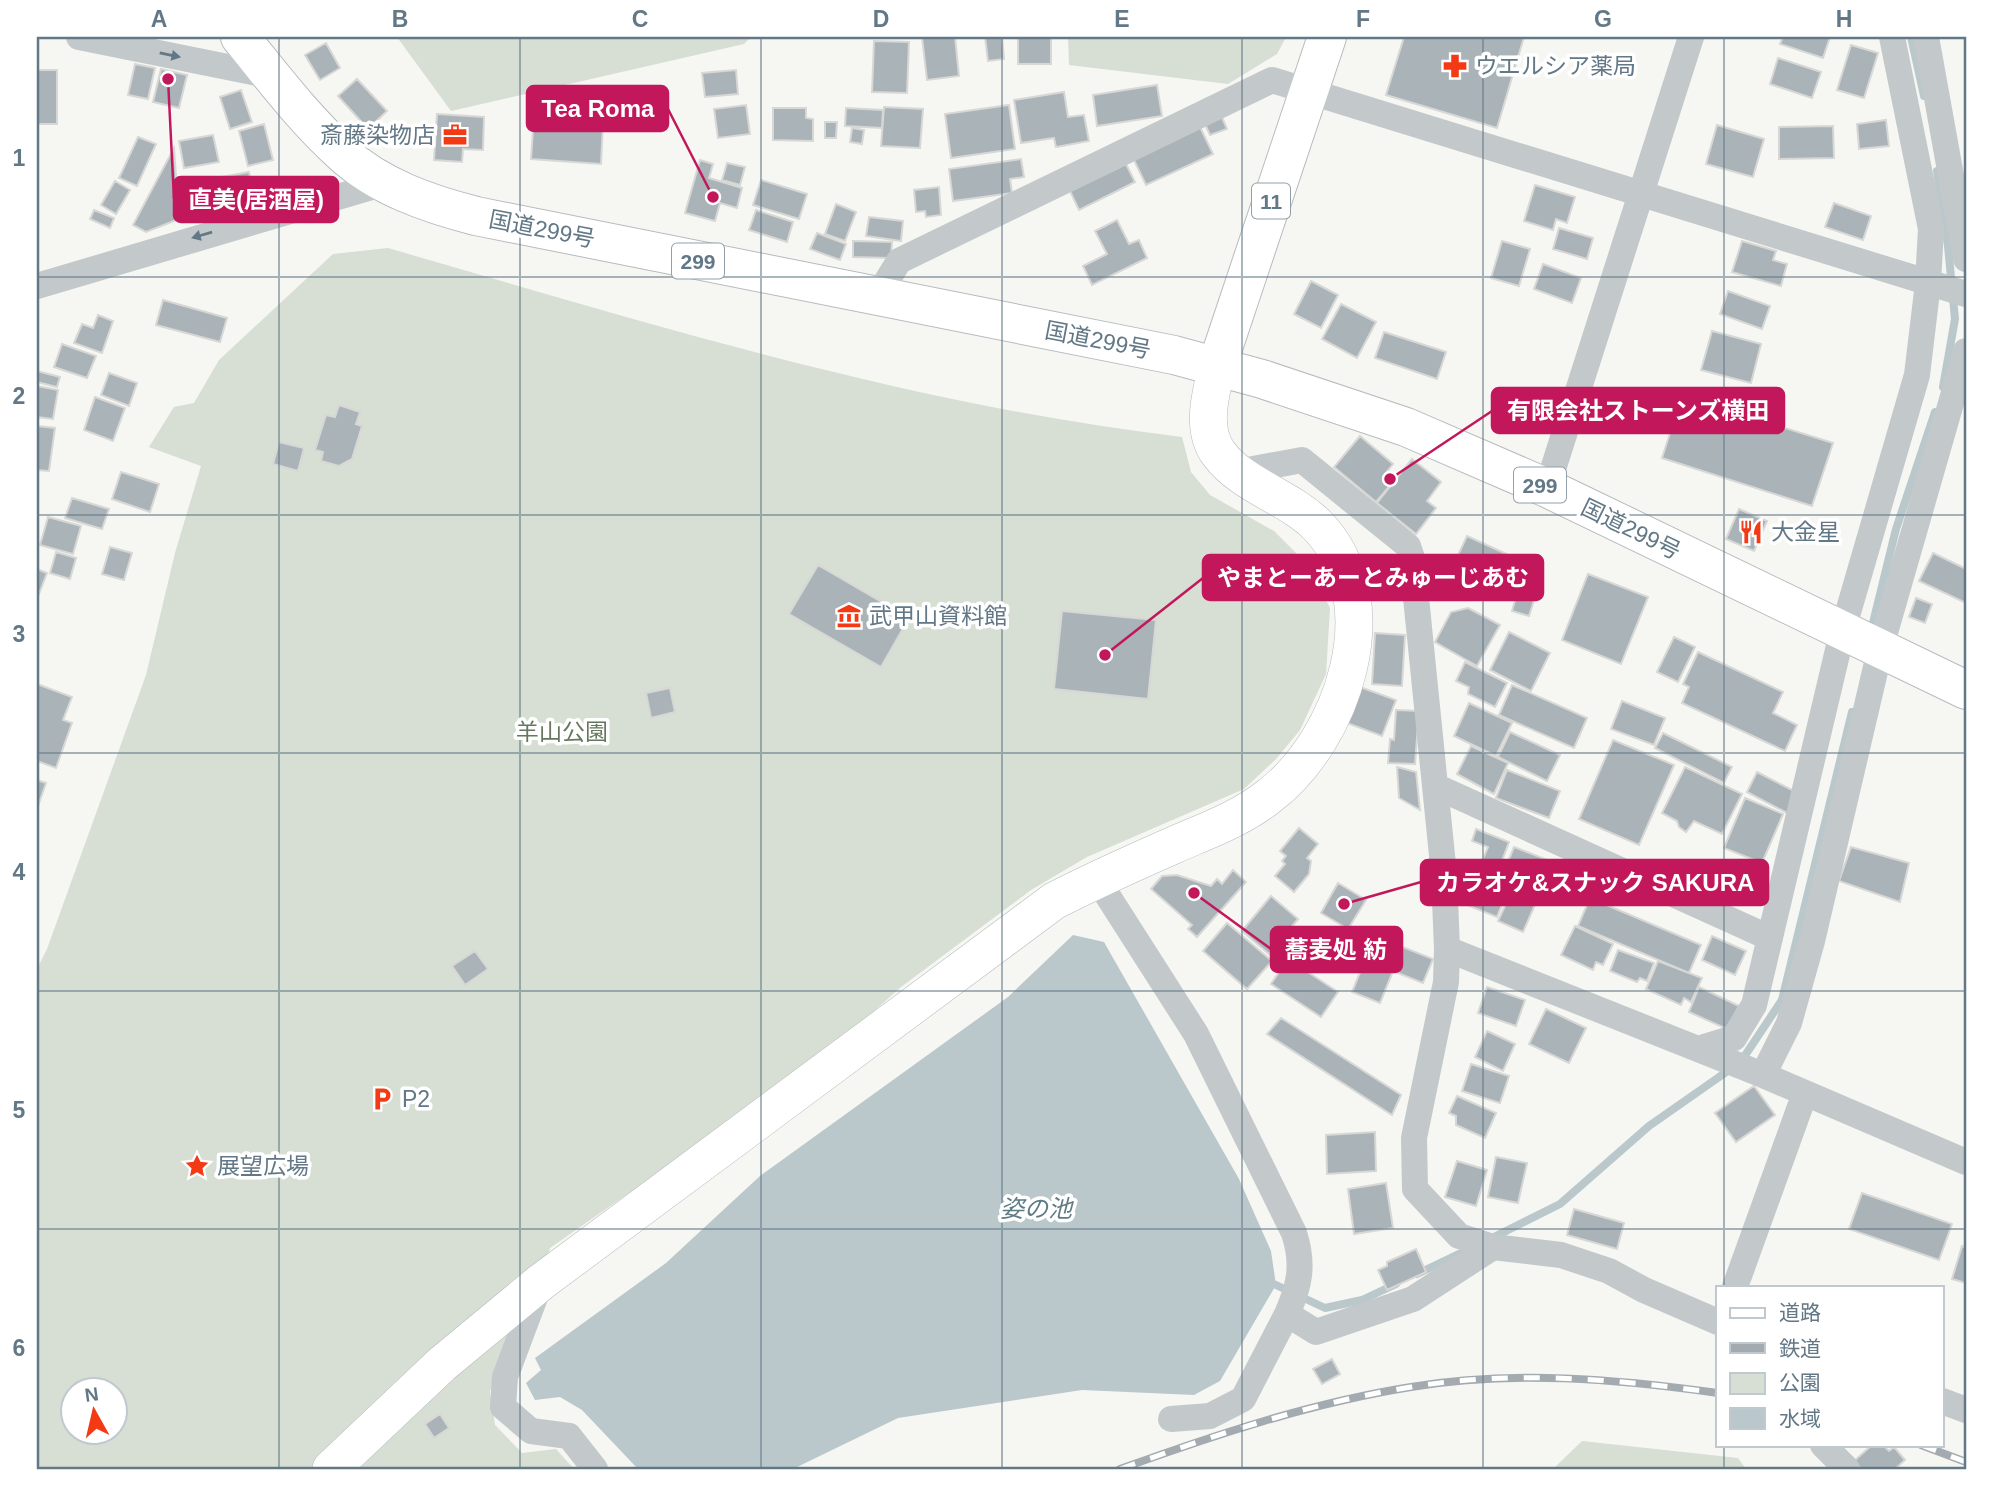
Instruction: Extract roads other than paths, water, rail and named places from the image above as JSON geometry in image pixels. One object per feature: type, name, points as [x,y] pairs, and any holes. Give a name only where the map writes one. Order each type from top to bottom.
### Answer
[{"type":"main road","name":"国道299号","points":[[240,37],[343,154],[385,183],[429,204],[476,216],[1174,355],[1217,366],[1406,428],[1547,488],[1966,690]]},
{"type":"main road","name":"11","points":[[1217,366],[1327,37]]},
{"type":"street","points":[[79,37],[272,76]]},
{"type":"street","points":[[1547,488],[1692,37]]},
{"type":"street","points":[[1763,1075],[1789,1023],[1812,941],[1862,642],[1917,376],[1932,284],[1931,229],[1892,37]]},
{"type":"street","points":[[1926,37],[1966,259]]},
{"type":"street","points":[[877,297],[899,261],[1272,80],[1966,294]]},
{"type":"street","points":[[37,286],[385,183]]},
{"type":"street","points":[[1698,1049],[1734,1038],[1754,1005],[1770,938],[1862,642],[1966,351]]},
{"type":"street","points":[[331,1469],[442,1364],[541,1282],[1054,901],[1097,879],[1227,822],[1284,785],[1299,769],[1329,718],[1350,668],[1354,604],[1334,549],[1317,525],[1237,471],[1217,452],[1208,423],[1217,366]]},
{"type":"street","points":[[1237,471],[1301,460],[1408,546],[1412,558],[1435,786],[1447,948],[1446,982],[1414,1138],[1415,1189],[1459,1236],[1493,1247],[1561,1255],[1609,1271],[1644,1290],[1716,1321]]},
{"type":"street","points":[[1435,786],[1770,938]]},
{"type":"street","points":[[1097,879],[1196,1034],[1294,1233],[1302,1268],[1300,1286],[1243,1399],[1210,1416],[1171,1419]]},
{"type":"street","points":[[1447,948],[1763,1075],[1966,1161]]},
{"type":"street","points":[[1735,1286],[1805,1093]]},
{"type":"street","points":[[1287,1314],[1316,1332],[1381,1312],[1413,1299],[1493,1247]]},
{"type":"street","points":[[541,1282],[505,1377],[503,1407],[531,1431],[569,1437],[595,1469]]},
{"type":"street","points":[[1944,1402],[1966,1410]]},
{"type":"street","points":[[1824,1446],[1847,1469]]},
{"type":"water","name":"姿の池","points":[[1073,935],[1104,942],[1239,1179],[1271,1251],[1276,1285],[1220,1381],[1194,1395],[1082,1390],[898,1418],[793,1469],[638,1469],[582,1410],[560,1397],[535,1400],[526,1383],[541,1370],[535,1358],[666,1263],[760,1176],[1008,997]]},
{"type":"waterway","points":[[1911,37],[1924,96]]},
{"type":"waterway","points":[[1937,171],[1955,319],[1943,387]]},
{"type":"waterway","points":[[1871,631],[1896,529],[1935,412]]},
{"type":"waterway","points":[[1742,1060],[1782,1000],[1852,712]]},
{"type":"waterway","points":[[1490,1239],[1560,1204],[1649,1126],[1732,1068]]},
{"type":"waterway","points":[[1417,1274],[1465,1251]]},
{"type":"waterway","points":[[1276,1285],[1325,1308],[1362,1300],[1396,1284]]},
{"type":"railway","points":[[1120,1469],[1227,1432],[1300,1411],[1373,1394],[1449,1382],[1564,1378],[1716,1393]]},
{"type":"railway","points":[[1924,1446],[1966,1462]]},
{"type":"place","name":"ウエルシア薬局","points":[[1455,66]]},
{"type":"place","name":"直美(居酒屋)","points":[[168,79]]},
{"type":"place","name":"斎藤染物店","points":[[455,135]]},
{"type":"place","name":"Tea Roma","points":[[713,197]]},
{"type":"place","name":"有限会社ストーンズ横田","points":[[1390,479]]},
{"type":"place","name":"大金星","points":[[1751,532]]},
{"type":"place","name":"武甲山資料館","points":[[849,616]]},
{"type":"place","name":"やまとーあーとみゅーじあむ","points":[[1105,655]]},
{"type":"place","name":"蕎麦処 紡","points":[[1194,893]]},
{"type":"place","name":"カラオケ&スナック SAKURA","points":[[1344,904]]},
{"type":"place","name":"P2","points":[[382,1099]]},
{"type":"place","name":"展望広場","points":[[197,1166]]},
{"type":"park label","name":"羊山公園","points":[[562,732]]}]
